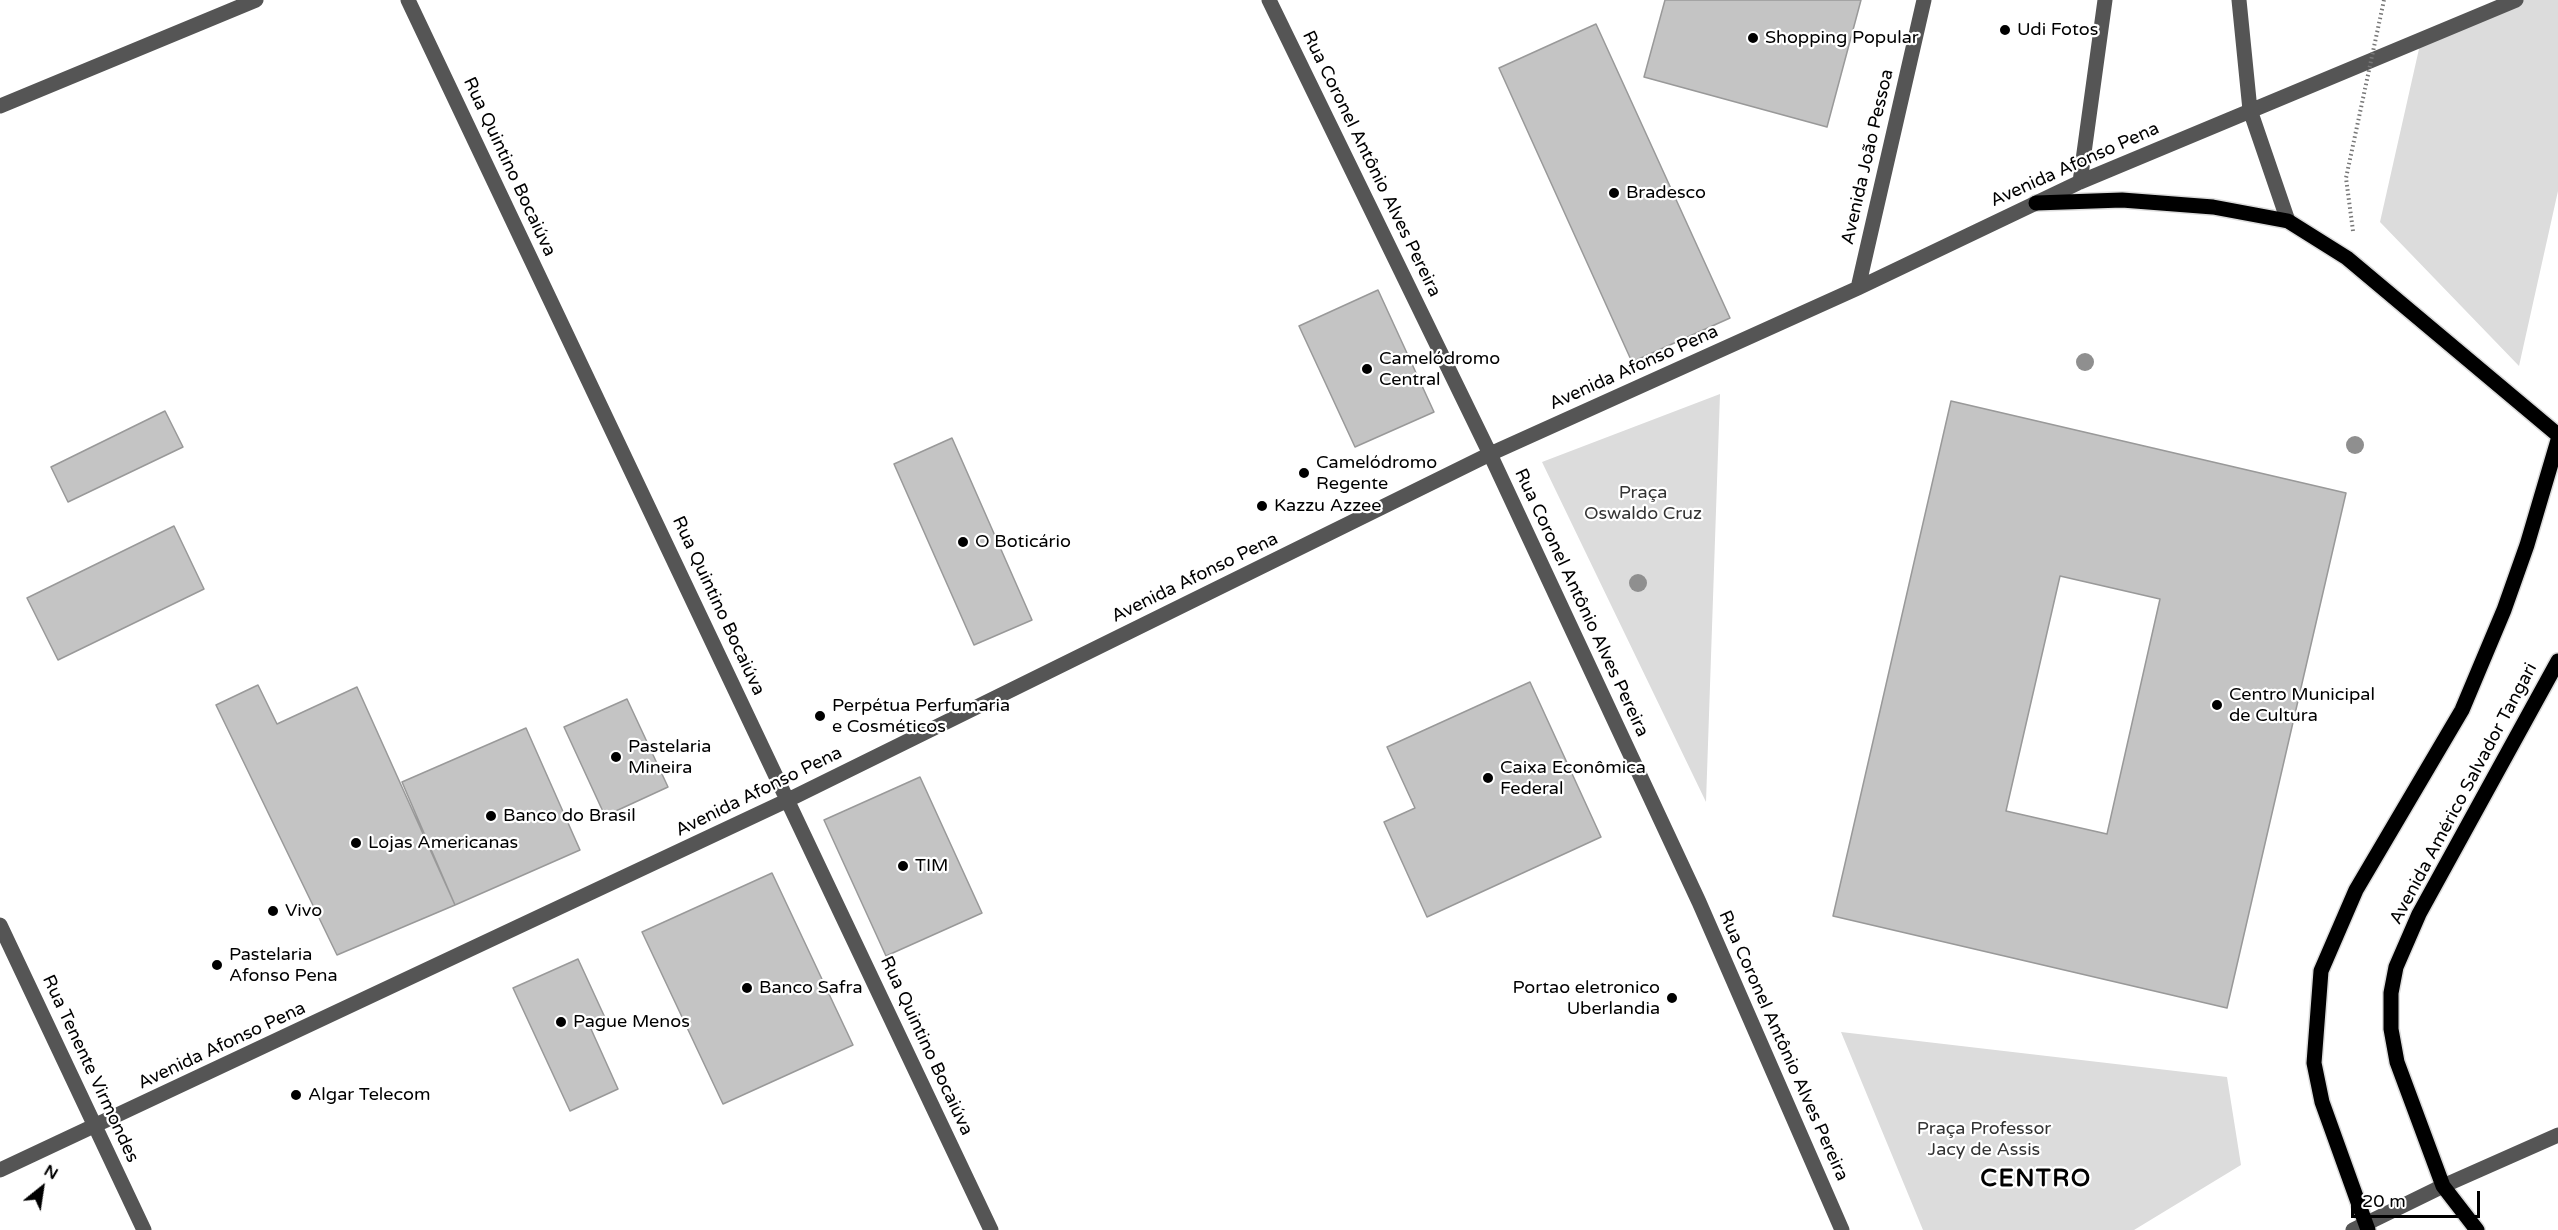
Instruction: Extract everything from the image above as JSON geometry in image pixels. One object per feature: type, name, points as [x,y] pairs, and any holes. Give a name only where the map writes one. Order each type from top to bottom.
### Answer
[{"type":"main road","points":[[2036,203],[2122,200],[2213,207],[2288,221],[2347,258],[2558,435]]},
{"type":"main road","points":[[2362,1228],[2322,1102],[2314,1063],[2320,971],[2356,890],[2463,710],[2508,599],[2558,440]]},
{"type":"main road","name":"Avenida Américo Salvador Tangari","points":[[2477,1230],[2443,1186],[2397,1062],[2391,1029],[2391,993],[2396,967],[2438,876],[2558,661]]},
{"type":"street","points":[[0,106],[256,0]]},
{"type":"street","name":"Rua Quintino Bocaiúva","points":[[408,0],[991,1230]]},
{"type":"street","name":"Rua Coronel Antônio Alves Pereira","points":[[1269,0],[1490,454],[1699,902],[1842,1230]]},
{"type":"street","name":"Avenida João Pessoa","points":[[1858,288],[1924,0]]},
{"type":"street","points":[[2080,182],[2105,0]]},
{"type":"street","points":[[2239,0],[2250,110],[2288,221]]},
{"type":"street","name":"Avenida Afonso Pena","points":[[0,1170],[96,1127],[788,800],[1490,454],[1858,288],[2080,182],[2516,0]]},
{"type":"street","name":"Rua Tenente Virmondes","points":[[0,925],[144,1230]]},
{"type":"street","points":[[2362,1228],[2443,1186],[2558,1135]]},
{"type":"path","points":[[2353,231],[2346,177],[2384,0]]},
{"type":"green space","points":[[2515,0],[2558,0],[2558,191],[2519,366],[2380,222],[2421,40]]},
{"type":"green space","name":"Praça Oswaldo Cruz","points":[[1720,394],[1706,802],[1542,462]]},
{"type":"green space","name":"Praça Professor Jacy de Assis","points":[[1841,1032],[2227,1077],[2241,1165],[2134,1230],[1923,1230]]},
{"type":"building","name":"Shopping Popular","points":[[1665,0],[1861,0],[1827,127],[1644,77]]},
{"type":"building","name":"Bradesco","points":[[1596,24],[1730,318],[1632,362],[1499,68]]},
{"type":"building","name":"Camelódromo Central","points":[[1378,290],[1434,412],[1355,447],[1299,326]]},
{"type":"building","name":"Centro Municipal de Cultura","points":[[1951,401],[2346,493],[2227,1008],[1833,916]],"holes":[[[2060,576],[2160,599],[2107,834],[2006,811]]]},
{"type":"building","points":[[165,411],[183,447],[68,502],[51,467]]},
{"type":"building","name":"O Boticário","points":[[952,438],[1032,620],[974,645],[894,464]]},
{"type":"building","points":[[174,526],[204,589],[58,660],[27,598]]},
{"type":"building","name":"Caixa Econômica Federal","points":[[1530,682],[1601,837],[1427,917],[1384,822],[1415,808],[1387,747]]},
{"type":"building","name":"Lojas Americanas","points":[[258,685],[277,724],[357,687],[455,905],[337,955],[216,705]]},
{"type":"building","name":"Pastelaria Mineira","points":[[627,699],[668,787],[605,816],[564,727]]},
{"type":"building","name":"Banco do Brasil","points":[[526,728],[580,850],[455,905],[402,782]]},
{"type":"building","name":"TIM","points":[[920,777],[982,913],[886,956],[824,820]]},
{"type":"building","name":"Banco Safra","points":[[772,873],[853,1045],[723,1104],[642,932]]},
{"type":"building","points":[[578,959],[607,1022],[591,1029],[618,1089],[570,1111],[513,988]]},
{"type":"place","name":"Udi Fotos","points":[[2005,30]]},
{"type":"place","name":"Shopping Popular","points":[[1753,38]]},
{"type":"place","name":"Bradesco","points":[[1614,193]]},
{"type":"place","name":"Camelódromo Central","points":[[1367,369]]},
{"type":"place","name":"Camelódromo Regente","points":[[1304,473]]},
{"type":"place","name":"Kazzu Azzee","points":[[1262,506]]},
{"type":"place","name":"O Boticário","points":[[963,542]]},
{"type":"place","name":"Centro Municipal de Cultura","points":[[2217,705]]},
{"type":"place","name":"Perpétua Perfumaria e Cosméticos","points":[[820,716]]},
{"type":"place","name":"Pastelaria Mineira","points":[[616,757]]},
{"type":"place","name":"Caixa Econômica Federal","points":[[1488,778]]},
{"type":"place","name":"Banco do Brasil","points":[[491,816]]},
{"type":"place","name":"Lojas Americanas","points":[[356,843]]},
{"type":"place","name":"TIM","points":[[903,866]]},
{"type":"place","name":"Vivo","points":[[273,911]]},
{"type":"place","name":"Pastelaria Afonso Pena","points":[[217,965]]},
{"type":"place","name":"Banco Safra","points":[[747,988]]},
{"type":"place","name":"Portao eletronico Uberlandia","points":[[1672,998]]},
{"type":"place","name":"Pague Menos","points":[[561,1022]]},
{"type":"place","name":"Algar Telecom","points":[[296,1095]]},
{"type":"district","name":"CENTRO","points":[[2036,1180]]}]
